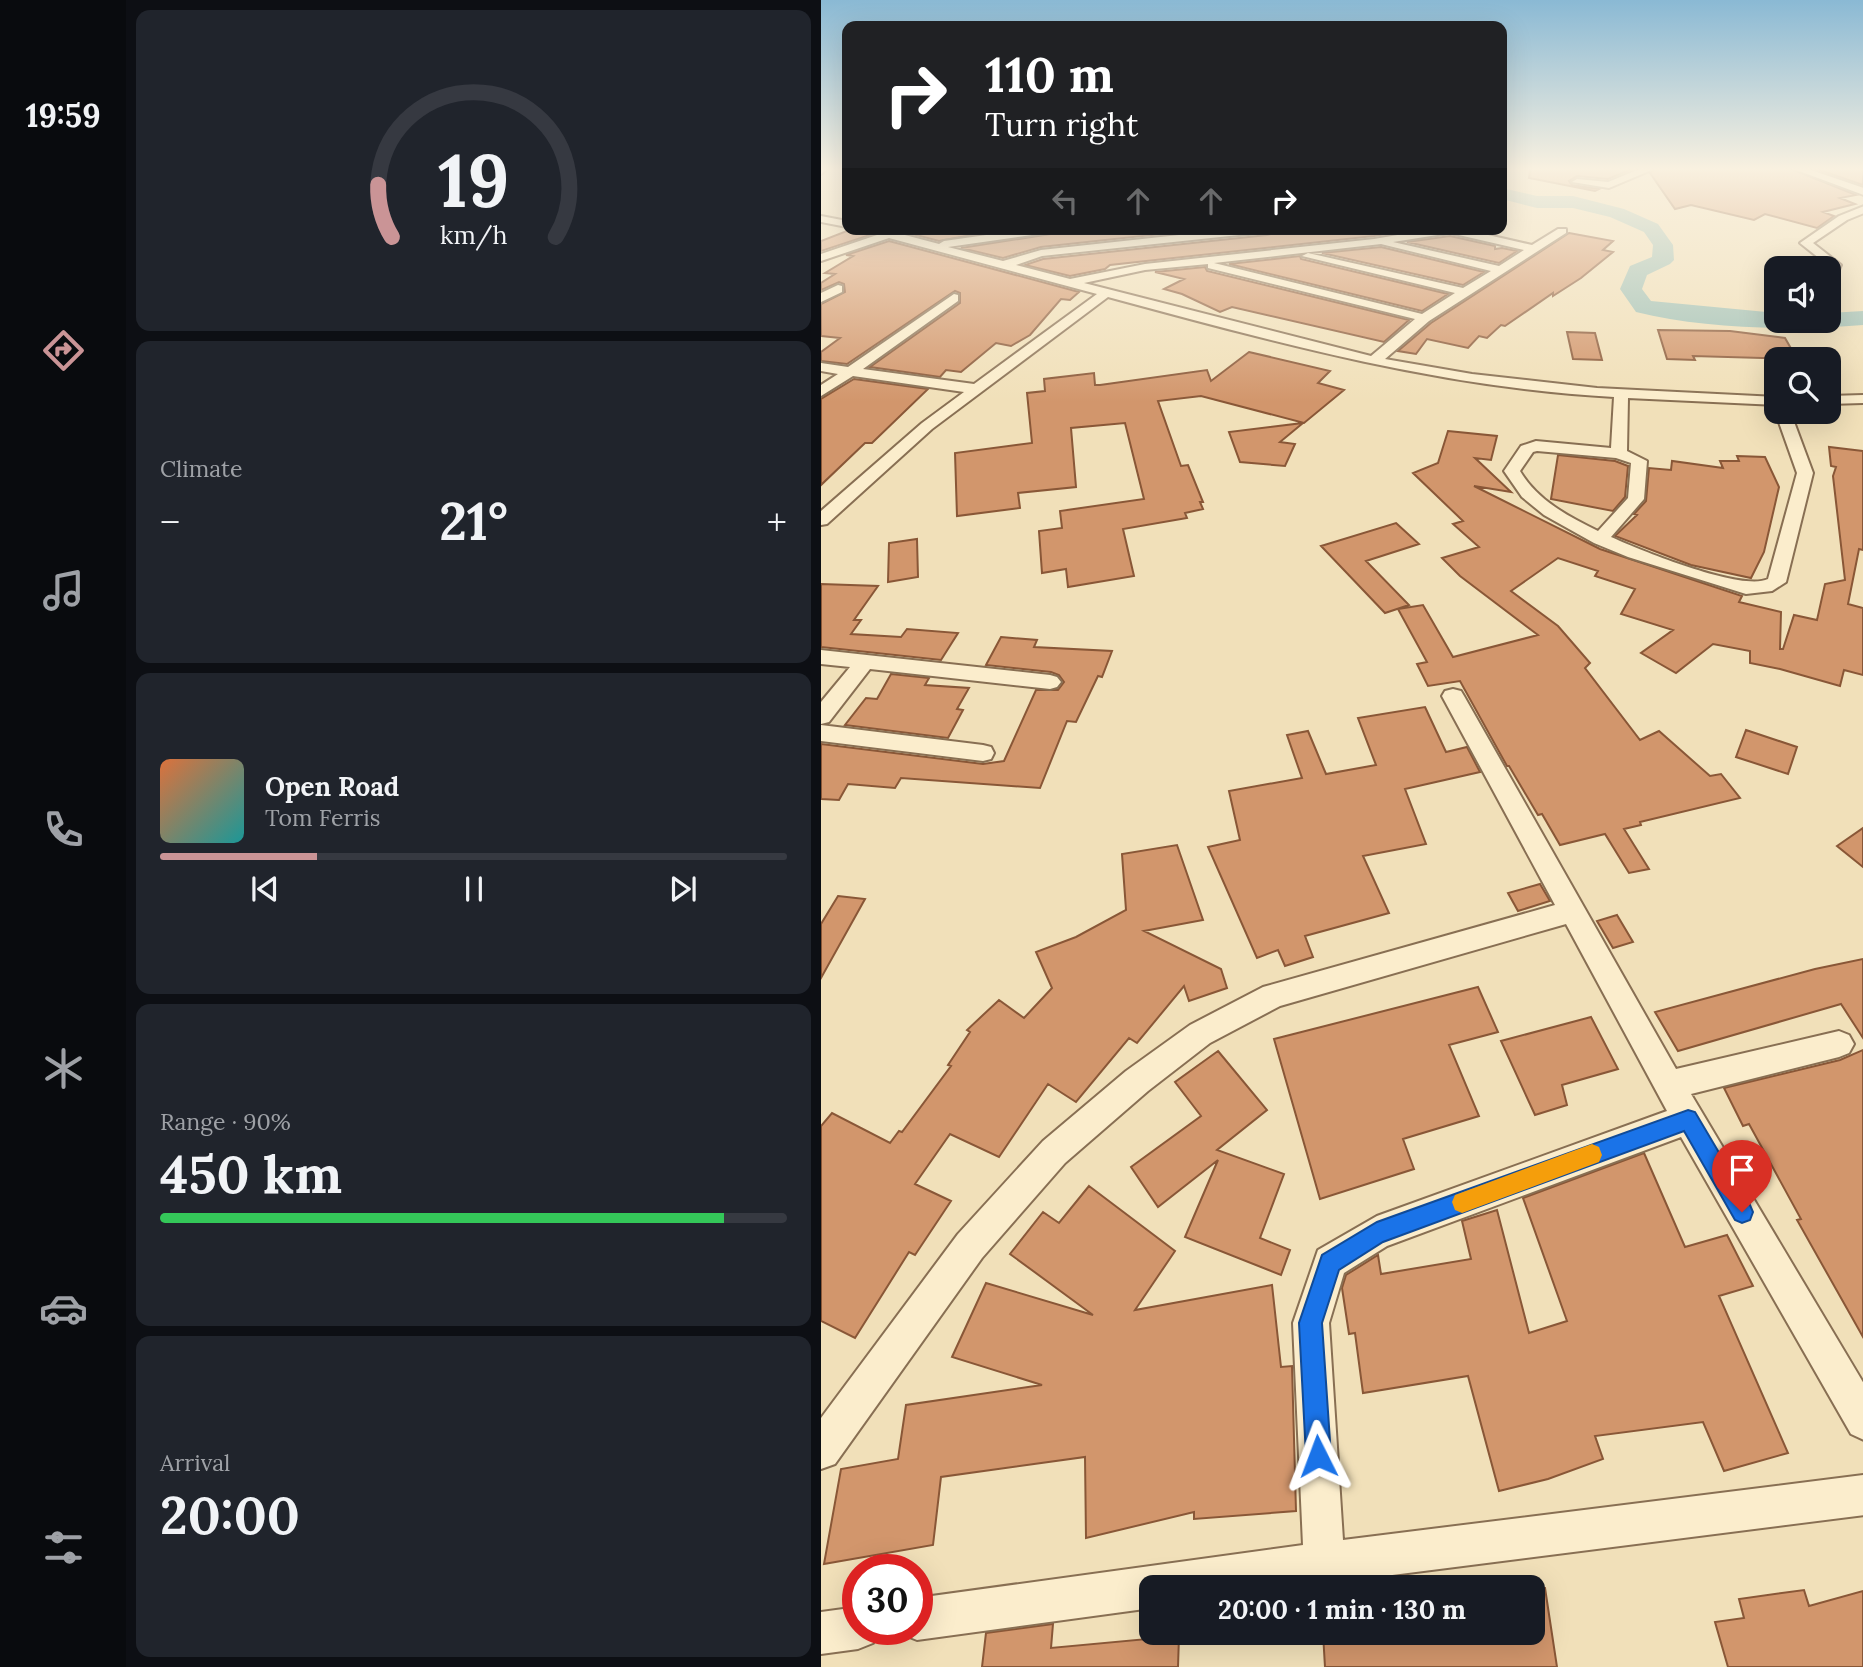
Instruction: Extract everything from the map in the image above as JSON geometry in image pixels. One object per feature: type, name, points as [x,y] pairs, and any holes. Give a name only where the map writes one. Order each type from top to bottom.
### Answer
[{"type":"street","points":[[821,258],[856,246]]},
{"type":"street","points":[[936,246],[1272,337],[1374,360],[1472,377],[1621,394],[1764,400]]},
{"type":"street","points":[[1006,264],[1041,253],[1109,246]]},
{"type":"street","points":[[1073,282],[1118,271],[1338,246]]},
{"type":"street","points":[[1391,246],[1498,269]]},
{"type":"street","points":[[1521,246],[1531,248]]},
{"type":"street","points":[[1374,360],[1424,318],[1535,246]]},
{"type":"street","points":[[1289,251],[1464,292]]},
{"type":"street","points":[[1195,261],[1424,318]]},
{"type":"street","points":[[821,298],[838,289]]},
{"type":"street","points":[[821,520],[890,457],[1107,292]]},
{"type":"street","points":[[821,392],[954,298]]},
{"type":"street","points":[[821,366],[976,389]]},
{"type":"street","points":[[1618,453],[1621,394]]},
{"type":"street","points":[[1841,400],[1863,399]]},
{"type":"street","points":[[1600,539],[1637,499],[1639,461],[1618,453],[1532,447],[1517,460],[1512,471],[1523,488],[1540,503],[1600,539],[1649,559],[1741,588],[1765,588],[1777,582],[1805,474],[1787,424]]},
{"type":"street","points":[[821,657],[1050,682]]},
{"type":"street","points":[[821,718],[865,662]]},
{"type":"street","points":[[1453,696],[1688,1119],[1863,1421]]},
{"type":"street","points":[[821,733],[983,753]]},
{"type":"street","points":[[821,1450],[970,1246],[1045,1163],[1137,1082],[1200,1034],[1273,996],[1572,911]]},
{"type":"street","points":[[1669,1085],[1839,1044]]},
{"type":"street","points":[[1324,1563],[1311,1323],[1330,1262],[1377,1233],[1688,1119]]},
{"type":"street","points":[[933,1617],[1324,1563],[1863,1494]]},
{"type":"street","points":[[821,1633],[842,1630]]},
{"type":"building","points":[[821,246],[837,246],[821,251]]},
{"type":"building","points":[[874,246],[907,246],[1079,292],[1070,300],[1061,299],[1030,335],[1011,346],[996,343],[961,372],[946,370],[940,377],[870,367],[960,303],[960,293],[955,291],[847,364],[821,361],[821,352],[840,338],[821,336],[821,304],[845,292],[844,284],[839,282],[821,290],[821,283],[835,274],[825,273],[853,256],[846,255]]},
{"type":"building","points":[[975,246],[1052,246],[1003,258],[961,248]]},
{"type":"building","points":[[1166,246],[1285,246],[1110,265],[1105,269],[1070,276],[1025,265],[1043,259]]},
{"type":"building","points":[[1424,246],[1494,246],[1495,249],[1517,251],[1499,263]]},
{"type":"building","points":[[1549,246],[1608,246],[1603,250],[1613,252],[1581,278],[1553,296],[1553,293],[1505,326],[1501,325],[1487,338],[1479,336],[1468,348],[1427,339],[1416,354],[1398,351],[1431,323]]},
{"type":"building","points":[[1381,247],[1484,272],[1463,285],[1322,253]]},
{"type":"building","points":[[1300,256],[1301,259],[1448,294],[1422,311],[1229,264]]},
{"type":"building","points":[[1205,267],[1207,271],[1409,320],[1384,342],[1232,307],[1220,312],[1182,294],[1164,289],[1184,279],[1155,272]]},
{"type":"building","points":[[1658,330],[1730,331],[1785,338],[1790,347],[1764,347],[1764,358],[1693,356],[1695,360],[1667,359]]},
{"type":"building","points":[[1567,332],[1595,333],[1602,360],[1573,359]]},
{"type":"building","points":[[1249,352],[1330,371],[1318,383],[1344,390],[1304,423],[1201,396],[1158,401],[1181,466],[1188,465],[1203,502],[1200,502],[1203,509],[1185,513],[1187,518],[1123,529],[1134,576],[1068,587],[1066,569],[1042,573],[1039,531],[1062,528],[1060,511],[1144,499],[1125,423],[1071,428],[1076,487],[1018,493],[1020,508],[957,516],[955,453],[1032,443],[1027,393],[1045,391],[1044,379],[1094,373],[1095,385],[1100,385],[1207,370],[1211,381]]},
{"type":"building","points":[[854,379],[928,389],[872,443],[865,443],[821,485],[821,399]]},
{"type":"building","points":[[1303,423],[1280,442],[1295,444],[1285,466],[1240,462],[1229,432]]},
{"type":"building","points":[[1448,431],[1497,436],[1491,460],[1475,458],[1511,492],[1474,486],[1600,549],[1742,596],[1739,602],[1781,612],[1780,649],[1783,649],[1794,615],[1817,620],[1825,584],[1845,580],[1833,476],[1836,467],[1831,466],[1829,447],[1863,451],[1863,550],[1859,549],[1848,604],[1863,608],[1863,675],[1844,670],[1840,686],[1750,663],[1750,651],[1713,644],[1676,673],[1641,653],[1673,630],[1621,614],[1635,589],[1595,576],[1598,571],[1558,558],[1511,591],[1558,626],[1590,663],[1585,668],[1640,740],[1659,731],[1710,776],[1721,774],[1740,798],[1640,822],[1641,825],[1624,829],[1649,869],[1629,873],[1605,834],[1560,845],[1542,814],[1538,815],[1507,766],[1460,681],[1428,686],[1417,664],[1427,662],[1398,609],[1423,605],[1453,657],[1538,635],[1460,576],[1442,558],[1479,547],[1453,524],[1463,521],[1413,473],[1438,463]]},
{"type":"building","points":[[1558,455],[1615,461],[1628,466],[1625,497],[1613,511],[1551,499]]},
{"type":"building","points":[[1737,456],[1765,457],[1779,487],[1764,552],[1751,578],[1691,565],[1615,536],[1637,515],[1634,514],[1646,501],[1649,468],[1671,470],[1672,461],[1723,468],[1720,461],[1739,461]]},
{"type":"building","points":[[1396,523],[1419,544],[1366,561],[1409,605],[1385,613],[1321,546]]},
{"type":"building","points":[[917,539],[918,577],[888,582],[889,543]]},
{"type":"building","points":[[821,584],[878,586],[854,620],[861,620],[851,634],[901,637],[907,629],[958,633],[941,660],[821,647]]},
{"type":"building","points":[[1001,637],[1037,640],[1034,647],[1112,651],[1102,677],[1098,676],[1076,722],[1067,721],[1040,788],[901,778],[895,788],[848,784],[839,800],[821,799],[821,744],[983,764],[1004,761],[1036,690],[1058,690],[1064,682],[1059,675],[1051,672],[986,665]]},
{"type":"building","points":[[891,674],[929,678],[925,685],[969,688],[957,709],[963,710],[948,738],[845,725],[866,698],[877,699]]},
{"type":"building","points":[[1425,707],[1446,752],[1467,747],[1480,772],[1405,789],[1426,844],[1363,856],[1389,913],[1305,936],[1313,957],[1285,966],[1278,950],[1257,958],[1208,847],[1240,840],[1229,791],[1302,778],[1287,735],[1308,731],[1326,774],[1376,765],[1358,718]]},
{"type":"building","points":[[1746,730],[1797,747],[1788,774],[1736,757]]},
{"type":"building","points":[[1863,828],[1863,867],[1837,846]]},
{"type":"building","points":[[1177,845],[1203,920],[1144,931],[1221,969],[1227,988],[1189,1001],[1184,986],[1137,1043],[1129,1038],[1076,1102],[1048,1084],[999,1157],[950,1134],[915,1184],[951,1201],[915,1255],[909,1252],[855,1338],[821,1321],[821,1126],[832,1113],[890,1143],[899,1131],[902,1132],[951,1066],[948,1065],[970,1032],[967,1030],[999,1000],[1024,1018],[1052,988],[1036,952],[1076,937],[1126,910],[1122,854]]},
{"type":"building","points":[[1540,884],[1550,901],[1518,911],[1508,893]]},
{"type":"building","points":[[838,896],[865,899],[821,978],[821,924]]},
{"type":"building","points":[[1617,915],[1633,942],[1613,948],[1597,921]]},
{"type":"building","points":[[1863,959],[1863,1038],[1841,1004],[1678,1051],[1655,1012],[1815,969]]},
{"type":"building","points":[[1478,987],[1498,1032],[1449,1045],[1479,1116],[1403,1139],[1414,1169],[1320,1199],[1274,1039]]},
{"type":"building","points":[[1591,1017],[1618,1069],[1562,1085],[1567,1105],[1535,1115],[1501,1041]]},
{"type":"building","points":[[1863,1050],[1863,1337],[1797,1220],[1801,1219],[1749,1124],[1743,1126],[1724,1088],[1840,1060]]},
{"type":"building","points":[[1218,1051],[1267,1110],[1217,1150],[1284,1174],[1260,1238],[1290,1250],[1281,1275],[1185,1237],[1218,1160],[1158,1207],[1131,1167],[1201,1116],[1175,1082]]},
{"type":"building","points":[[1644,1153],[1685,1247],[1727,1235],[1753,1286],[1719,1296],[1788,1453],[1724,1471],[1703,1422],[1595,1436],[1603,1459],[1548,1479],[1499,1491],[1468,1376],[1363,1393],[1355,1333],[1349,1334],[1342,1288],[1346,1275],[1378,1255],[1381,1274],[1471,1259],[1462,1221],[1497,1210],[1529,1333],[1567,1321],[1523,1198]]},
{"type":"building","points":[[1089,1186],[1175,1251],[1135,1310],[1272,1285],[1281,1367],[1292,1366],[1296,1511],[1194,1519],[1194,1512],[1086,1538],[1085,1457],[941,1477],[933,1545],[881,1554],[842,1554],[842,1561],[824,1564],[841,1469],[898,1459],[906,1405],[1042,1385],[952,1357],[986,1283],[1093,1315],[1010,1254],[1043,1212],[1059,1223]]},
{"type":"building","points":[[1545,1588],[1557,1667],[1325,1667],[1324,1645],[1545,1645]]},
{"type":"building","points":[[1804,1590],[1809,1606],[1863,1591],[1863,1667],[1728,1667],[1715,1622],[1744,1618],[1739,1599]]},
{"type":"building","points":[[1053,1624],[1051,1648],[1139,1640],[1139,1645],[1179,1645],[1178,1667],[982,1667],[986,1633]]},
{"type":"waterway","points":[[1663,246],[1663,260],[1638,271],[1631,289],[1644,307],[1781,321],[1864,318]]},
{"type":"slow traffic","points":[[1462,1202],[1592,1155]]},
{"type":"route","points":[[1318,1456],[1311,1323],[1330,1262],[1377,1233],[1688,1119],[1742,1212]]}]
